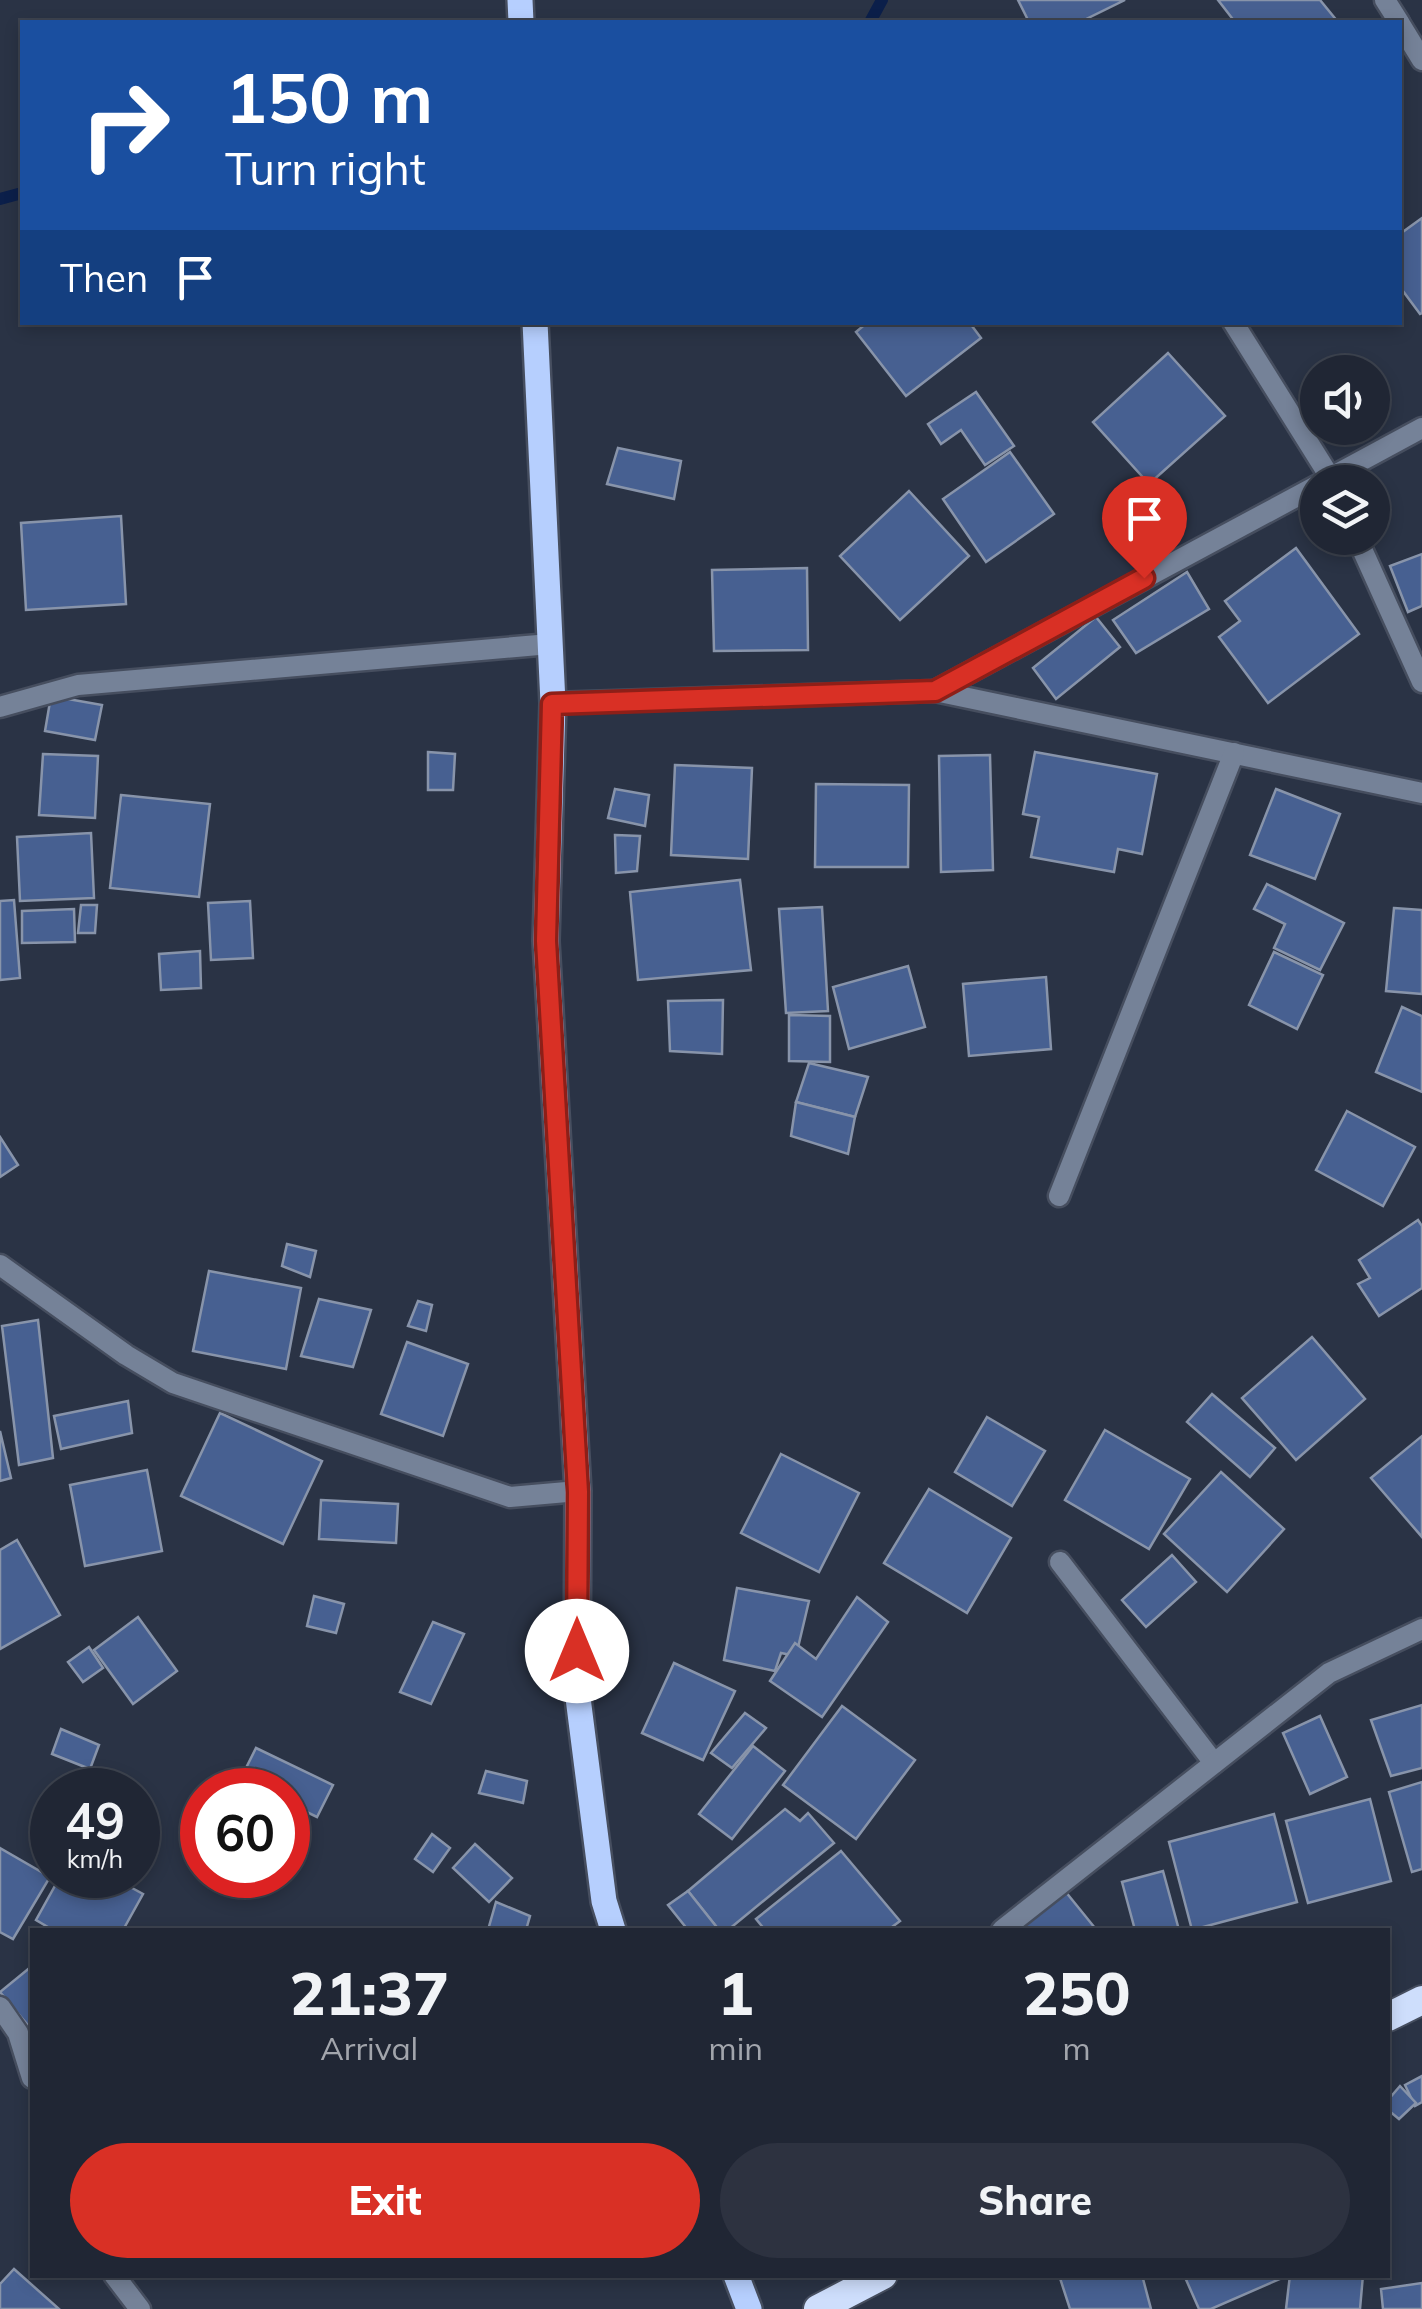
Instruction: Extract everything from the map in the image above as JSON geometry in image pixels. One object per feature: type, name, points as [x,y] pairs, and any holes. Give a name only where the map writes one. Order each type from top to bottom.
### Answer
[{"type":"highway","points":[[1390,2016],[1422,2000]]},
{"type":"highway","points":[[818,2309],[877,2278]]},
{"type":"main road","points":[[535,325],[552,704],[546,941],[578,1492],[577,1690],[604,1901],[612,1928]]},
{"type":"main road","points":[[737,2278],[749,2309]]},
{"type":"street","points":[[1402,26],[1422,60]]},
{"type":"street","points":[[1235,325],[1316,465]]},
{"type":"street","points":[[1356,465],[1422,428]]},
{"type":"street","points":[[935,691],[1300,496]]},
{"type":"street","points":[[1366,555],[1422,682]]},
{"type":"street","points":[[0,707],[78,685],[550,644]]},
{"type":"street","points":[[552,704],[935,691],[1422,793]]},
{"type":"street","points":[[1059,1196],[1234,753]]},
{"type":"street","points":[[0,1266],[126,1355],[174,1383],[510,1497],[578,1492]]},
{"type":"street","points":[[1060,1562],[1214,1763]]},
{"type":"street","points":[[1005,1928],[1328,1674],[1422,1628]]},
{"type":"street","points":[[0,2006],[18,2032],[30,2071]]},
{"type":"street","points":[[116,2278],[140,2309]]},
{"type":"building","points":[[1018,0],[1125,0],[1084,20],[1028,20]]},
{"type":"building","points":[[1218,0],[1320,0],[1336,20],[1233,20]]},
{"type":"building","points":[[1422,218],[1420,314],[1402,290],[1402,233]]},
{"type":"building","points":[[864,325],[971,325],[981,338],[906,396],[856,332]]},
{"type":"building","points":[[1168,353],[1225,416],[1149,484],[1093,422]]},
{"type":"building","points":[[976,392],[1014,446],[985,465],[961,430],[941,444],[928,424]]},
{"type":"building","points":[[618,448],[681,461],[674,499],[607,484]]},
{"type":"building","points":[[1010,452],[1054,514],[986,562],[943,499]]},
{"type":"building","points":[[909,491],[969,556],[900,620],[840,556]]},
{"type":"building","points":[[121,516],[126,604],[26,610],[21,523]]},
{"type":"building","points":[[1296,548],[1359,634],[1268,703],[1219,637],[1240,621],[1225,601]]},
{"type":"building","points":[[1422,554],[1422,606],[1408,612],[1390,566]]},
{"type":"building","points":[[807,568],[808,650],[714,651],[712,570]]},
{"type":"building","points":[[1187,572],[1209,609],[1136,653],[1113,620]]},
{"type":"building","points":[[1096,617],[1120,647],[1056,699],[1033,668]]},
{"type":"building","points":[[51,696],[102,705],[95,740],[45,731]]},
{"type":"building","points":[[428,752],[455,754],[453,790],[428,790]]},
{"type":"building","points":[[1035,752],[1157,774],[1142,854],[1118,849],[1114,872],[1031,857],[1039,817],[1023,814]]},
{"type":"building","points":[[43,754],[98,756],[95,818],[39,815]]},
{"type":"building","points":[[990,755],[993,870],[941,872],[939,756]]},
{"type":"building","points":[[675,765],[752,768],[748,859],[671,855]]},
{"type":"building","points":[[816,784],[909,785],[908,867],[815,867]]},
{"type":"building","points":[[615,789],[649,795],[645,826],[608,818]]},
{"type":"building","points":[[1276,789],[1340,814],[1315,879],[1250,855]]},
{"type":"building","points":[[121,795],[210,804],[199,897],[110,888]]},
{"type":"building","points":[[91,833],[94,898],[20,901],[17,837]]},
{"type":"building","points":[[615,835],[640,836],[637,871],[616,873]]},
{"type":"building","points":[[740,880],[751,970],[638,980],[630,892]]},
{"type":"building","points":[[1267,884],[1344,923],[1320,970],[1274,948],[1285,924],[1254,909]]},
{"type":"building","points":[[14,900],[20,978],[0,980],[0,901]]},
{"type":"building","points":[[250,901],[253,958],[211,960],[208,903]]},
{"type":"building","points":[[81,905],[97,905],[95,933],[78,933]]},
{"type":"building","points":[[822,907],[828,1011],[786,1013],[779,909]]},
{"type":"building","points":[[1394,908],[1422,910],[1422,994],[1386,991]]},
{"type":"building","points":[[74,909],[75,942],[22,943],[22,911]]},
{"type":"building","points":[[200,951],[201,988],[161,990],[159,954]]},
{"type":"building","points":[[1274,952],[1323,975],[1297,1029],[1249,1005]]},
{"type":"building","points":[[908,966],[925,1027],[849,1049],[833,987]]},
{"type":"building","points":[[1046,977],[1051,1049],[969,1056],[963,984]]},
{"type":"building","points":[[723,1000],[722,1054],[670,1051],[668,1001]]},
{"type":"building","points":[[1402,1007],[1422,1016],[1422,1092],[1376,1072]]},
{"type":"building","points":[[789,1015],[830,1016],[830,1062],[789,1061]]},
{"type":"building","points":[[809,1063],[868,1077],[855,1117],[796,1102]]},
{"type":"building","points":[[796,1102],[855,1117],[848,1154],[791,1136]]},
{"type":"building","points":[[1347,1111],[1415,1147],[1383,1206],[1316,1170]]},
{"type":"building","points":[[0,1137],[18,1165],[0,1177]]},
{"type":"building","points":[[1418,1220],[1422,1226],[1422,1288],[1379,1316],[1358,1284],[1370,1278],[1359,1260]]},
{"type":"building","points":[[287,1244],[316,1251],[310,1277],[282,1266]]},
{"type":"building","points":[[209,1271],[301,1288],[286,1369],[193,1351]]},
{"type":"building","points":[[319,1299],[371,1310],[353,1367],[301,1356]]},
{"type":"building","points":[[418,1301],[432,1305],[426,1331],[408,1326]]},
{"type":"building","points":[[38,1320],[53,1458],[19,1465],[2,1326]]},
{"type":"building","points":[[1312,1337],[1365,1399],[1296,1460],[1242,1398]]},
{"type":"building","points":[[407,1342],[468,1364],[443,1436],[381,1414]]},
{"type":"building","points":[[1212,1394],[1275,1448],[1250,1477],[1187,1422]]},
{"type":"building","points":[[128,1401],[132,1433],[61,1449],[54,1416]]},
{"type":"building","points":[[220,1413],[322,1461],[283,1544],[181,1496]]},
{"type":"building","points":[[987,1417],[1045,1451],[1012,1506],[955,1472]]},
{"type":"building","points":[[1105,1430],[1190,1479],[1149,1549],[1065,1500]]},
{"type":"building","points":[[0,1431],[11,1478],[0,1481]]},
{"type":"building","points":[[1422,1436],[1422,1537],[1371,1478]]},
{"type":"building","points":[[781,1454],[859,1493],[819,1572],[741,1533]]},
{"type":"building","points":[[147,1470],[162,1551],[85,1566],[70,1485]]},
{"type":"building","points":[[1221,1472],[1284,1529],[1227,1592],[1164,1534]]},
{"type":"building","points":[[929,1489],[1011,1538],[967,1613],[884,1563]]},
{"type":"building","points":[[321,1500],[398,1504],[396,1543],[319,1539]]},
{"type":"building","points":[[17,1540],[60,1615],[0,1649],[0,1550]]},
{"type":"building","points":[[1172,1555],[1196,1582],[1146,1627],[1122,1600]]},
{"type":"building","points":[[737,1588],[809,1601],[796,1656],[781,1653],[775,1671],[724,1660]]},
{"type":"building","points":[[314,1596],[344,1604],[336,1633],[307,1626]]},
{"type":"building","points":[[857,1597],[888,1622],[822,1717],[770,1681],[795,1643],[816,1659]]},
{"type":"building","points":[[138,1617],[177,1671],[133,1704],[94,1650]]},
{"type":"building","points":[[433,1622],[464,1634],[431,1704],[400,1692]]},
{"type":"building","points":[[89,1647],[103,1668],[83,1682],[68,1662]]},
{"type":"building","points":[[674,1663],[735,1691],[703,1760],[642,1733]]},
{"type":"building","points":[[1422,1705],[1422,1768],[1391,1776],[1371,1720]]},
{"type":"building","points":[[842,1706],[915,1760],[856,1839],[783,1785]]},
{"type":"building","points":[[745,1713],[766,1728],[732,1768],[711,1753]]},
{"type":"building","points":[[1320,1716],[1347,1777],[1310,1794],[1283,1733]]},
{"type":"building","points":[[61,1729],[99,1745],[90,1768],[52,1754]]},
{"type":"building","points":[[753,1746],[785,1771],[732,1839],[699,1814]]},
{"type":"building","points":[[256,1748],[298,1768],[246,1768]]},
{"type":"building","points":[[486,1771],[527,1781],[523,1803],[479,1793]]},
{"type":"building","points":[[310,1774],[333,1785],[317,1817],[310,1814]]},
{"type":"building","points":[[1422,1782],[1422,1869],[1412,1872],[1389,1792]]},
{"type":"building","points":[[1370,1799],[1391,1881],[1308,1903],[1286,1821]]},
{"type":"building","points":[[785,1809],[800,1821],[808,1813],[834,1843],[730,1928],[717,1928],[688,1891]]},
{"type":"building","points":[[1274,1814],[1297,1902],[1191,1928],[1169,1842]]},
{"type":"building","points":[[432,1834],[450,1848],[433,1872],[415,1859]]},
{"type":"building","points":[[475,1844],[512,1878],[489,1902],[453,1868]]},
{"type":"building","points":[[0,1848],[30,1865],[30,1898],[37,1898],[13,1939],[0,1932]]},
{"type":"building","points":[[841,1851],[900,1921],[891,1928],[763,1928],[756,1919]]},
{"type":"building","points":[[1163,1871],[1178,1928],[1134,1928],[1122,1882]]},
{"type":"building","points":[[688,1891],[717,1928],[686,1928],[668,1905]]},
{"type":"building","points":[[1065,1891],[1095,1928],[1027,1928],[1023,1923]]},
{"type":"building","points":[[48,1898],[141,1898],[124,1928],[50,1928],[36,1920]]},
{"type":"building","points":[[496,1902],[530,1916],[527,1928],[489,1928]]},
{"type":"building","points":[[30,1968],[30,2028],[0,1992]]},
{"type":"building","points":[[1422,2076],[1422,2102],[1415,2106],[1405,2085]]},
{"type":"building","points":[[1400,2086],[1416,2103],[1399,2119],[1390,2112],[1390,2098]]},
{"type":"building","points":[[14,2269],[59,2309],[0,2309],[0,2284]]},
{"type":"building","points":[[1060,2278],[1143,2278],[1151,2309],[1070,2309]]},
{"type":"building","points":[[1185,2278],[1282,2278],[1211,2309],[1199,2309]]},
{"type":"building","points":[[1290,2278],[1363,2278],[1360,2309],[1286,2309]]},
{"type":"building","points":[[1422,2283],[1422,2309],[1383,2309],[1381,2289]]},
{"type":"waterway","points":[[871,20],[882,0]]},
{"type":"waterway","points":[[0,199],[20,194]]},
{"type":"route","points":[[577,1651],[578,1492],[546,941],[552,704],[935,691],[1144,578]]}]
